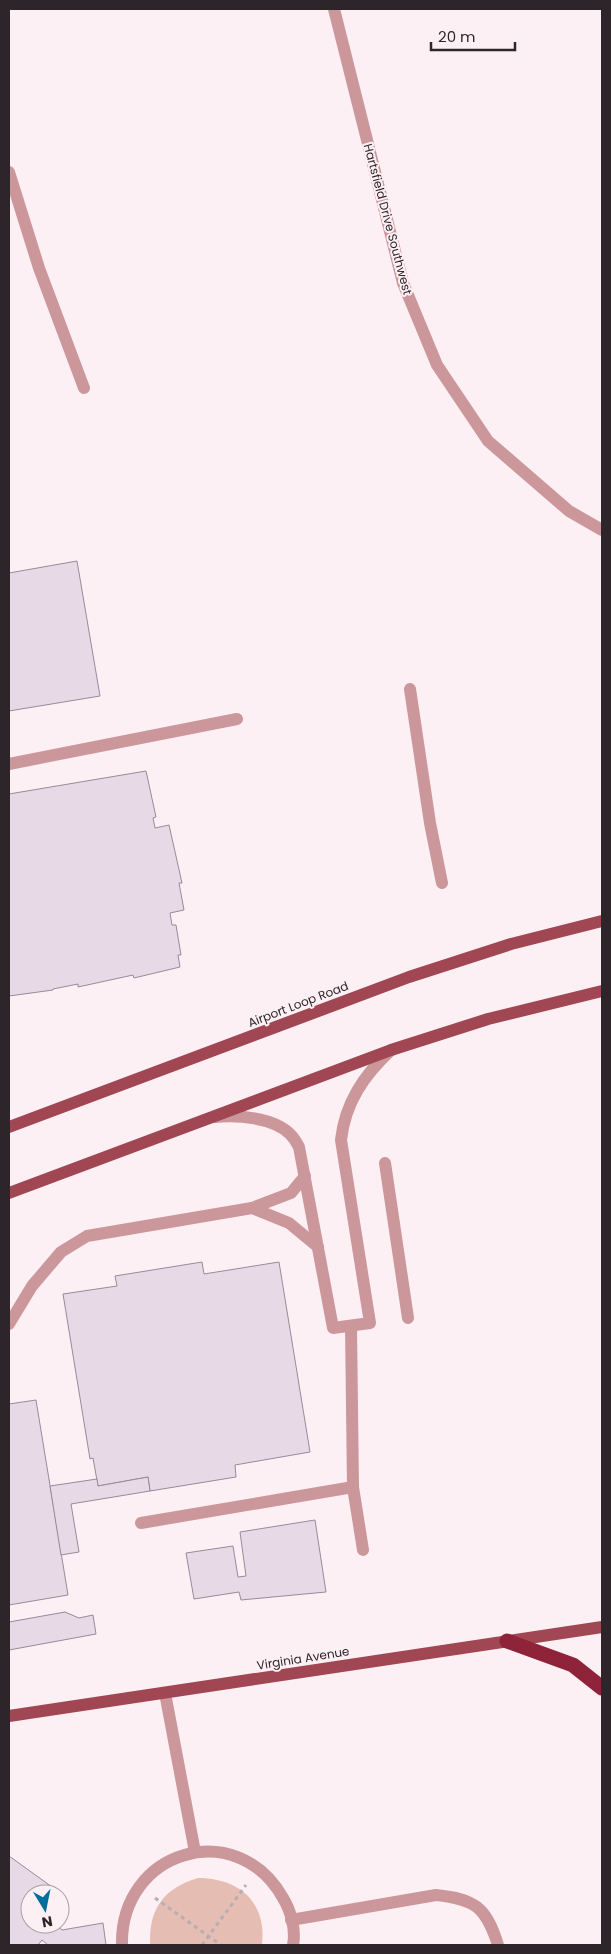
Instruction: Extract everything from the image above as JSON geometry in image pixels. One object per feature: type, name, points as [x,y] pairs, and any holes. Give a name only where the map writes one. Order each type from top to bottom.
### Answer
[{"type":"highway","points":[[508,1641],[573,1665],[602,1688]]},
{"type":"main road","name":"Airport Loop Road","points":[[9,1127],[409,977],[511,944],[602,922]]},
{"type":"main road","points":[[9,1193],[391,1050],[488,1019],[602,991]]},
{"type":"main road","name":"Virginia Avenue","points":[[9,1716],[602,1627]]},
{"type":"street","name":"Hartsfield Drive Southwest","points":[[334,9],[403,283],[437,365],[488,441],[532,481],[570,511],[602,530]]},
{"type":"street","points":[[9,172],[40,268],[84,388]]},
{"type":"street","points":[[410,688],[430,823],[442,883]]},
{"type":"street","points":[[9,764],[237,720]]},
{"type":"street","points":[[211,1117],[227,1116],[257,1120],[276,1126],[290,1134],[300,1147],[333,1328],[370,1323],[341,1140],[343,1122],[363,1079],[391,1050]]},
{"type":"street","points":[[385,1164],[408,1318]]},
{"type":"street","points":[[9,1324],[32,1286],[61,1252],[87,1236],[252,1208],[292,1193],[305,1176]]},
{"type":"street","points":[[252,1208],[289,1223],[318,1247]]},
{"type":"street","points":[[351,1326],[353,1487],[364,1550]]},
{"type":"street","points":[[141,1523],[353,1487]]},
{"type":"street","points":[[166,1692],[195,1852]]},
{"type":"street","points":[[122,1945],[121,1926],[129,1900],[146,1877],[168,1860],[195,1852],[224,1853],[252,1864],[275,1883],[290,1909],[295,1938],[293,1945]]},
{"type":"street","points":[[291,1920],[436,1895],[460,1898],[480,1907],[498,1945]]},
{"type":"path","points":[[202,1945],[258,1868]]},
{"type":"path","points":[[139,1886],[222,1945]]},
{"type":"shaded area","points":[[198,1878],[226,1882],[247,1895],[255,1905],[260,1916],[262,1945],[150,1945],[152,1920],[160,1902],[176,1888]]},
{"type":"building","points":[[77,561],[100,696],[9,711],[9,573]]},
{"type":"building","points":[[146,771],[156,817],[153,818],[155,828],[169,825],[182,883],[179,883],[184,910],[170,913],[172,925],[176,925],[181,955],[178,955],[180,967],[134,978],[133,975],[78,987],[78,984],[53,990],[9,996],[9,794]]},
{"type":"building","points":[[202,1262],[204,1274],[279,1262],[310,1452],[235,1465],[236,1477],[150,1491],[148,1477],[98,1486],[93,1458],[90,1459],[63,1294],[117,1286],[115,1276]]},
{"type":"building","points":[[36,1400],[68,1595],[9,1605],[9,1404]]},
{"type":"building","points":[[148,1477],[150,1491],[71,1504],[79,1552],[61,1555],[50,1486],[97,1479],[98,1486]]},
{"type":"building","points":[[315,1520],[326,1592],[241,1600],[239,1592],[194,1599],[186,1553],[233,1546],[238,1577],[246,1576],[240,1532]]},
{"type":"building","points":[[65,1612],[79,1618],[93,1615],[96,1634],[9,1650],[9,1622]]},
{"type":"building","points":[[9,1856],[48,1884],[20,1884],[20,1934],[70,1934],[70,1929],[103,1923],[106,1945],[48,1945],[42,1940],[38,1945],[9,1945]]}]
